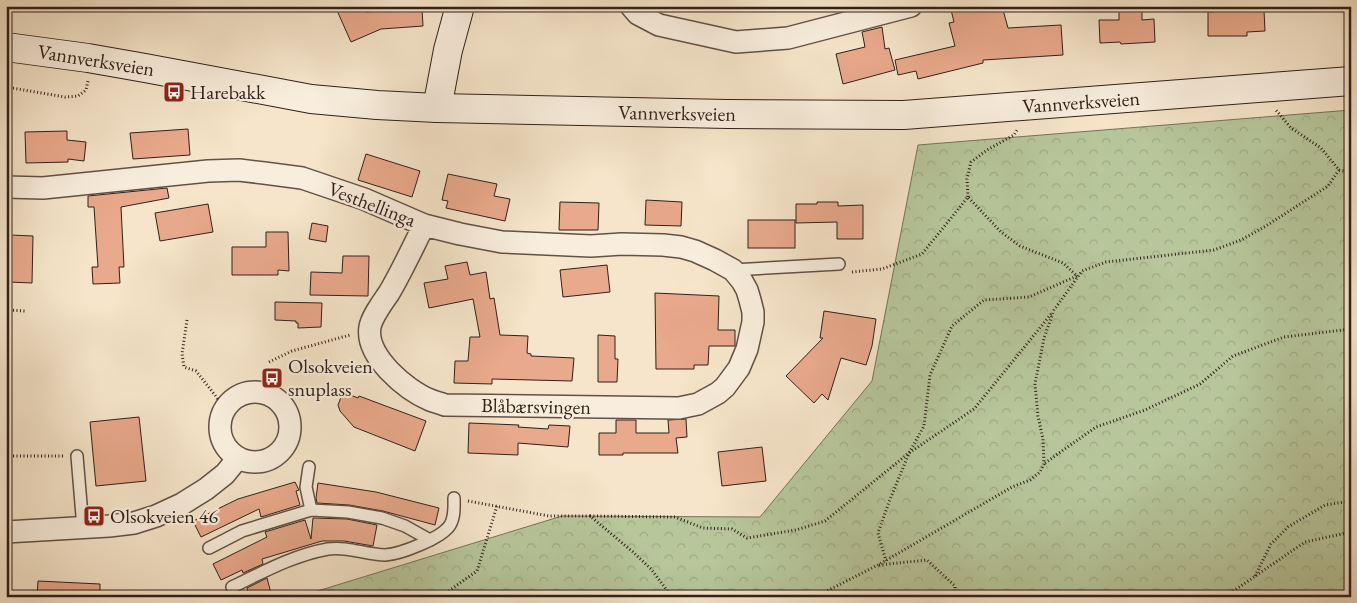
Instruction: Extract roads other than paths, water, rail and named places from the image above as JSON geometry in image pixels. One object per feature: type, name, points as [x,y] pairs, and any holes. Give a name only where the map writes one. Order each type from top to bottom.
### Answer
[{"type":"main road","points":[[437,108],[448,50],[459,7]]},
{"type":"main road","name":"Vannverksveien","points":[[6,47],[88,58],[311,99],[437,108],[719,114],[904,115],[1351,81]]},
{"type":"street","points":[[631,6],[638,14],[659,26],[736,42],[788,38],[911,6]]},
{"type":"street","name":"Vesthellinga","points":[[6,187],[43,188],[208,171],[247,171],[302,178],[364,199],[424,224],[460,234],[502,242],[590,246],[622,244],[681,247],[702,254],[733,270]]},
{"type":"street","name":"Blåbærsvingen","points":[[424,224],[390,292],[370,325],[370,337],[374,349],[396,378],[417,393],[445,405],[663,408],[698,404],[725,388],[739,368],[752,333],[753,312],[747,290],[733,270]]},
{"type":"street","points":[[263,392],[283,404],[291,427],[288,439],[282,450],[273,458],[262,462],[250,462],[238,458],[229,452],[223,442],[220,420],[224,409],[241,394],[263,392]]},
{"type":"street","points":[[6,532],[109,526],[134,523],[156,516],[182,504],[206,489],[225,474],[238,458]]},
{"type":"lane","points":[[733,270],[839,264]]},
{"type":"lane","points":[[77,456],[83,528]]},
{"type":"lane","points":[[309,467],[306,487],[311,510]]},
{"type":"lane","points":[[232,587],[282,563],[309,553],[331,549],[347,549],[387,554],[411,549],[438,537],[451,524],[454,498]]},
{"type":"lane","points":[[209,548],[242,531],[311,510],[348,512],[382,518],[405,526],[430,540]]},
{"type":"place","name":"Harebakk","points":[[174,92]]},
{"type":"place","name":"Olsokveien snuplass","points":[[272,378]]},
{"type":"place","name":"Olsokveien 46","points":[[94,516]]}]
